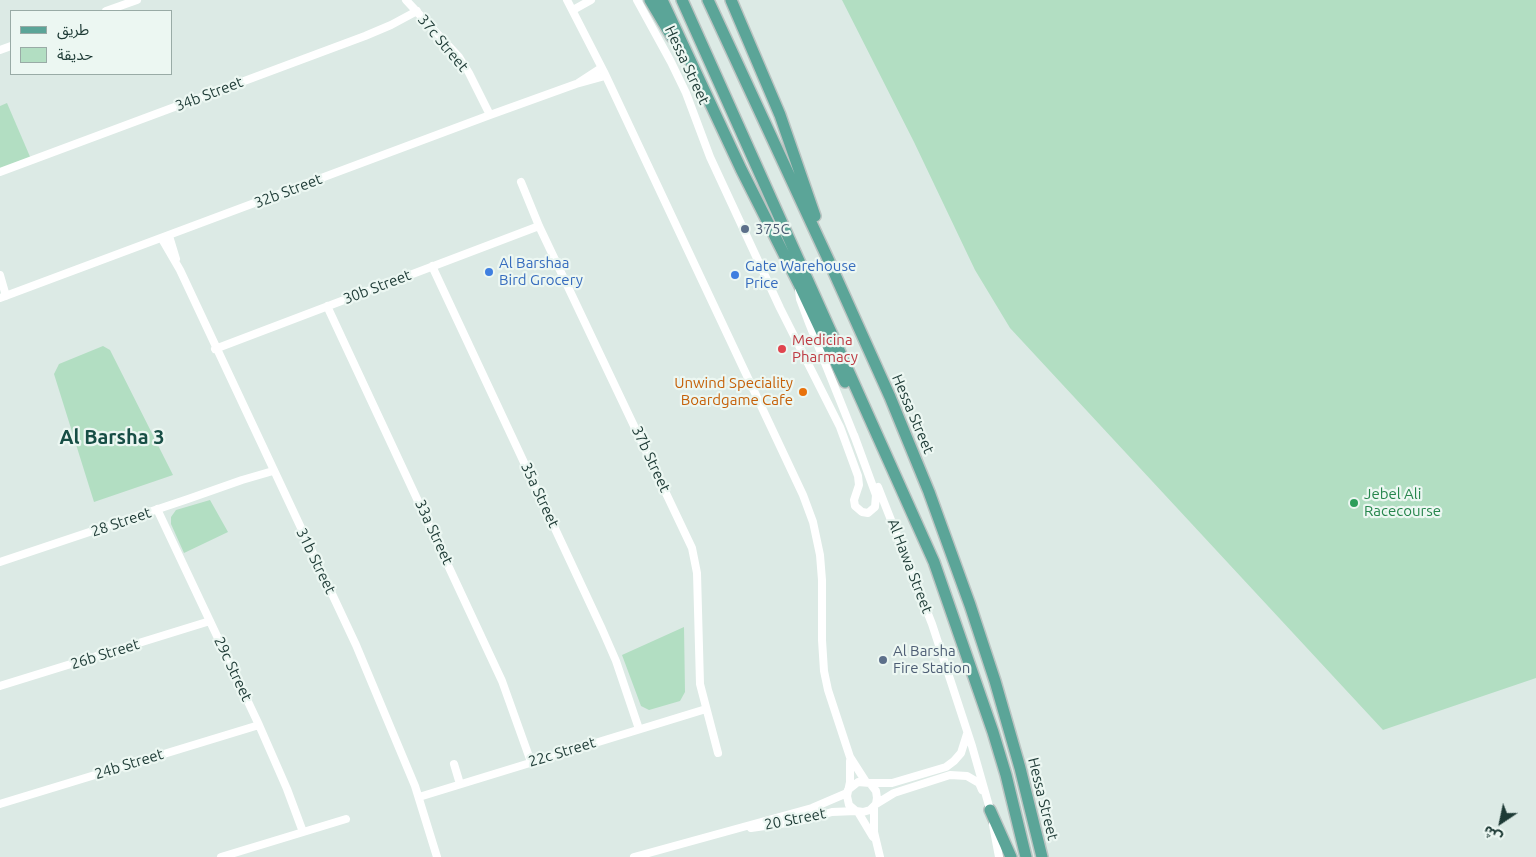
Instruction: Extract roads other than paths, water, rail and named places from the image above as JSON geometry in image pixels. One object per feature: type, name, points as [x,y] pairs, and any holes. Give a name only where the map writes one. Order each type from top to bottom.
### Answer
[{"type":"main road","points":[[650,0],[694,70]]},
{"type":"main road","points":[[662,0],[694,70]]},
{"type":"main road","name":"Hessa Street","points":[[682,0],[934,562],[993,732],[1026,857]]},
{"type":"main road","name":"Hessa Street","points":[[708,0],[828,258],[915,456],[970,605],[1008,724],[1042,857]]},
{"type":"main road","points":[[731,0],[780,115],[806,187],[828,258]]},
{"type":"main road","name":"Hessa Street","points":[[694,70],[872,435],[892,470]]},
{"type":"main road","points":[[989,805],[1011,857]]},
{"type":"street","points":[[109,10],[137,0]]},
{"type":"street","name":"37c Street","points":[[406,0],[464,65],[490,115]]},
{"type":"street","points":[[567,0],[789,463],[810,512],[822,568],[824,670],[833,708],[850,756],[868,783],[876,791],[878,798],[875,805],[875,841]]},
{"type":"street","points":[[573,10],[591,0]]},
{"type":"street","name":"Hessa Street","points":[[637,0],[662,43],[680,81],[710,157],[780,308],[832,411],[858,476],[859,484],[854,500],[855,506],[862,512],[868,513],[875,507],[876,495],[854,435]]},
{"type":"street","name":"34b Street","points":[[0,172],[365,36],[391,25],[416,11]]},
{"type":"street","name":"32b Street","points":[[3,297],[576,84],[603,72]]},
{"type":"street","name":"37b Street","points":[[521,182],[539,226],[692,548],[697,573],[699,671],[706,709],[718,753]]},
{"type":"street","name":"30b Street","points":[[215,349],[539,226]]},
{"type":"street","name":"31b Street","points":[[165,237],[215,349],[356,645],[419,797],[437,857]]},
{"type":"street","name":"35a Street","points":[[432,266],[602,629],[616,661],[639,729]]},
{"type":"street","points":[[0,275],[3,297]]},
{"type":"street","name":"Al Hawa Street","points":[[799,284],[800,299],[806,317],[854,435],[863,451],[888,510],[932,624],[989,805],[999,857]]},
{"type":"street","name":"33a Street","points":[[327,306],[502,681],[531,762]]},
{"type":"street","name":"28 Street","points":[[0,562],[157,510],[272,468]]},
{"type":"street","name":"29c Street","points":[[157,510],[259,725],[287,789],[303,832]]},
{"type":"street","name":"26b Street","points":[[0,686],[210,621]]},
{"type":"street","name":"22c Street","points":[[419,797],[706,709]]},
{"type":"street","name":"24b Street","points":[[0,804],[259,725]]},
{"type":"street","points":[[848,791],[858,782],[892,783],[946,767],[961,753],[967,734]]},
{"type":"street","points":[[850,756],[847,799],[849,805],[857,811],[875,841],[880,857]]},
{"type":"street","points":[[454,764],[460,784]]},
{"type":"street","points":[[857,811],[866,812],[894,793],[950,775],[960,775],[979,783],[989,805]]},
{"type":"street","name":"20 Street","points":[[634,857],[822,804],[848,791]]},
{"type":"street","name":"20 Street","points":[[734,830],[792,822],[832,812],[857,811]]},
{"type":"street","points":[[221,857],[346,819]]},
{"type":"place","name":"375C","points":[[745,229]]},
{"type":"place","name":"Al Barshaa Bird Grocery","points":[[489,272]]},
{"type":"place","name":"Gate Warehouse Price","points":[[735,275]]},
{"type":"place","name":"Medicina Pharmacy","points":[[782,349]]},
{"type":"place","name":"Unwind Speciality Boardgame Cafe","points":[[803,392]]},
{"type":"place","name":"Jebel Ali Racecourse","points":[[1354,503]]},
{"type":"place","name":"Al Barsha Fire Station","points":[[883,660]]},
{"type":"district","name":"Al Barsha 3","points":[[112,437]]}]
